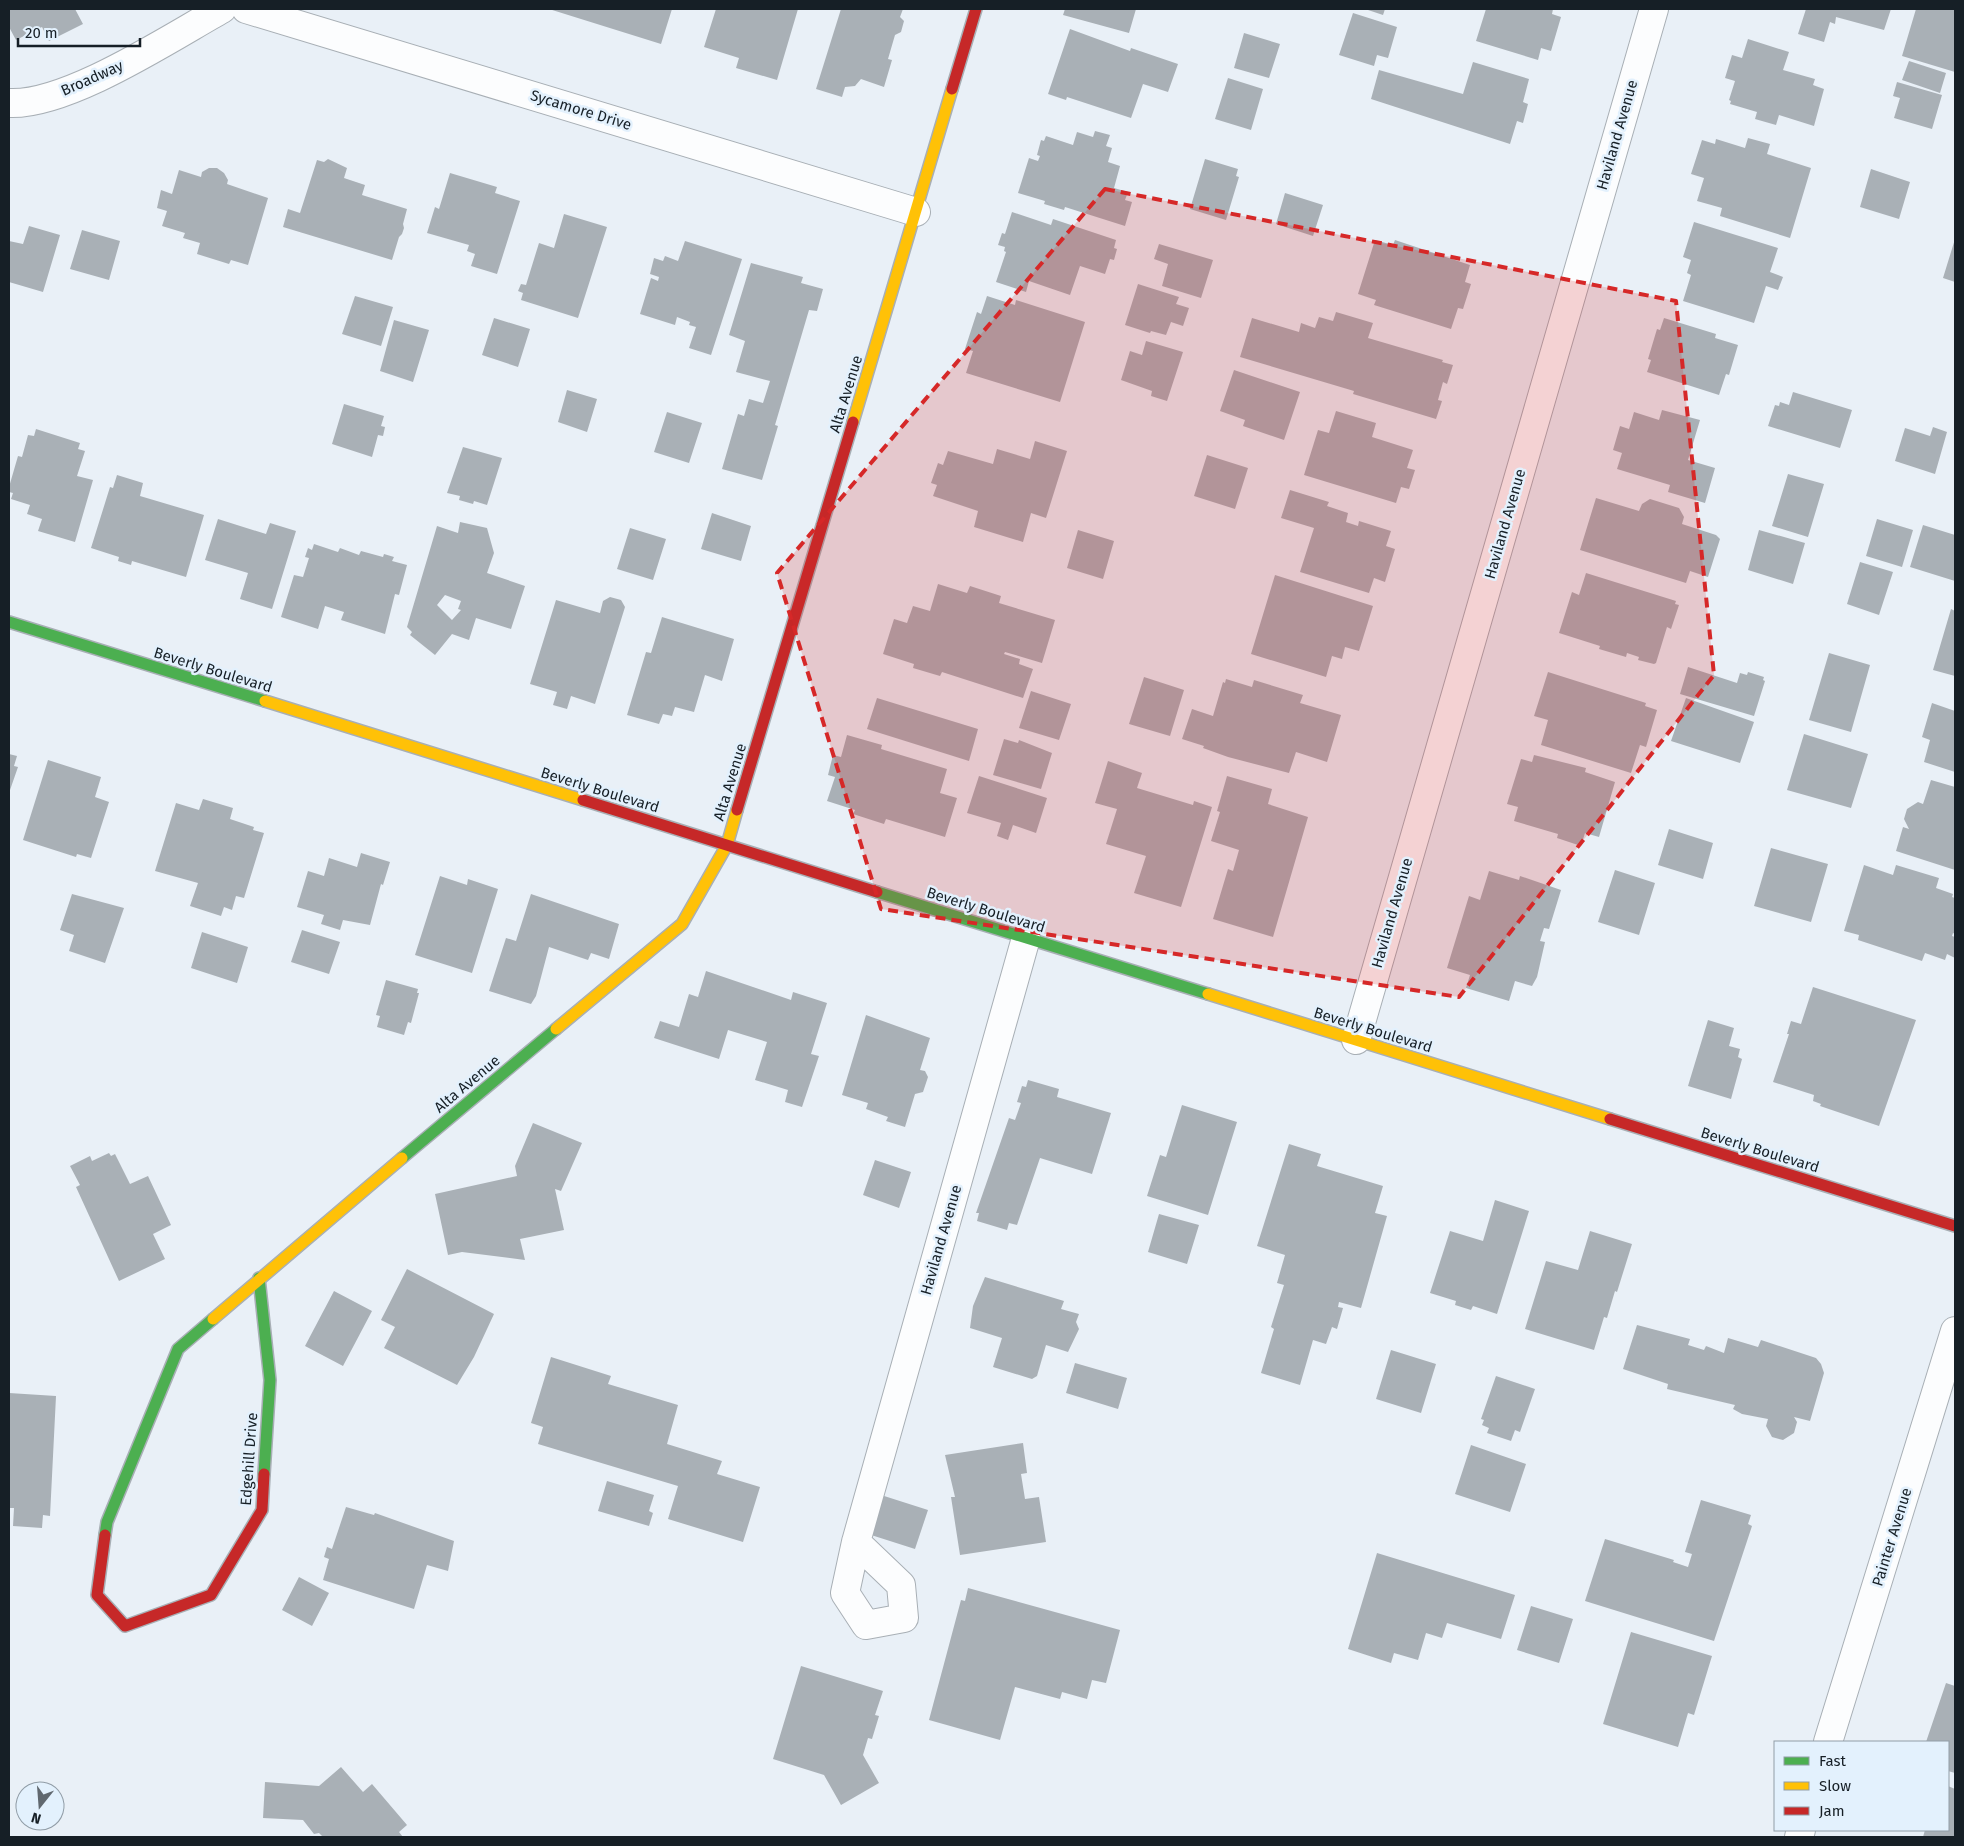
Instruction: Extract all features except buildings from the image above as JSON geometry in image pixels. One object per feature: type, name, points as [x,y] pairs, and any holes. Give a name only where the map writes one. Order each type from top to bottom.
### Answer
[{"type":"street","name":"Broadway","points":[[9,102],[46,97],[106,74],[222,9]]},
{"type":"street","name":"Sycamore Drive","points":[[246,9],[916,212]]},
{"type":"street","name":"Alta Avenue","points":[[178,1349],[259,1278],[682,924],[727,845],[976,9]]},
{"type":"street","name":"Haviland Avenue","points":[[1356,1040],[1654,9]]},
{"type":"street","name":"Beverly Boulevard","points":[[9,622],[1955,1226]]},
{"type":"street","name":"Haviland Avenue","points":[[856,1542],[1026,938]]},
{"type":"street","name":"Edgehill Drive","points":[[178,1349],[107,1522],[97,1595],[125,1626],[211,1595],[262,1510],[270,1380],[259,1278]]},
{"type":"street","name":"Painter Avenue","points":[[1828,1741],[1955,1331]]},
{"type":"highlighted area","points":[[1105,189],[1676,301],[1714,675],[1459,997],[881,909],[777,573]]},
{"type":"traffic: fast","points":[[9,622],[265,701]]},
{"type":"traffic: fast","points":[[877,892],[1208,994]]},
{"type":"traffic: fast","points":[[402,1158],[556,1029]]},
{"type":"traffic: fast","points":[[259,1278],[270,1380],[264,1474]]},
{"type":"traffic: fast","points":[[105,1535],[107,1522],[178,1349],[213,1319]]},
{"type":"traffic: slow","points":[[853,422],[952,89]]},
{"type":"traffic: slow","points":[[265,701],[583,800]]},
{"type":"traffic: slow","points":[[556,1029],[682,924],[727,845],[737,810]]},
{"type":"traffic: slow","points":[[1208,994],[1610,1119]]},
{"type":"traffic: slow","points":[[213,1319],[402,1158]]},
{"type":"traffic: jam","points":[[952,89],[976,9]]},
{"type":"traffic: jam","points":[[737,810],[853,422]]},
{"type":"traffic: jam","points":[[583,800],[877,892]]},
{"type":"traffic: jam","points":[[1610,1119],[1955,1226]]},
{"type":"traffic: jam","points":[[105,1535],[97,1595],[125,1626],[211,1595],[262,1510],[264,1474]]}]
